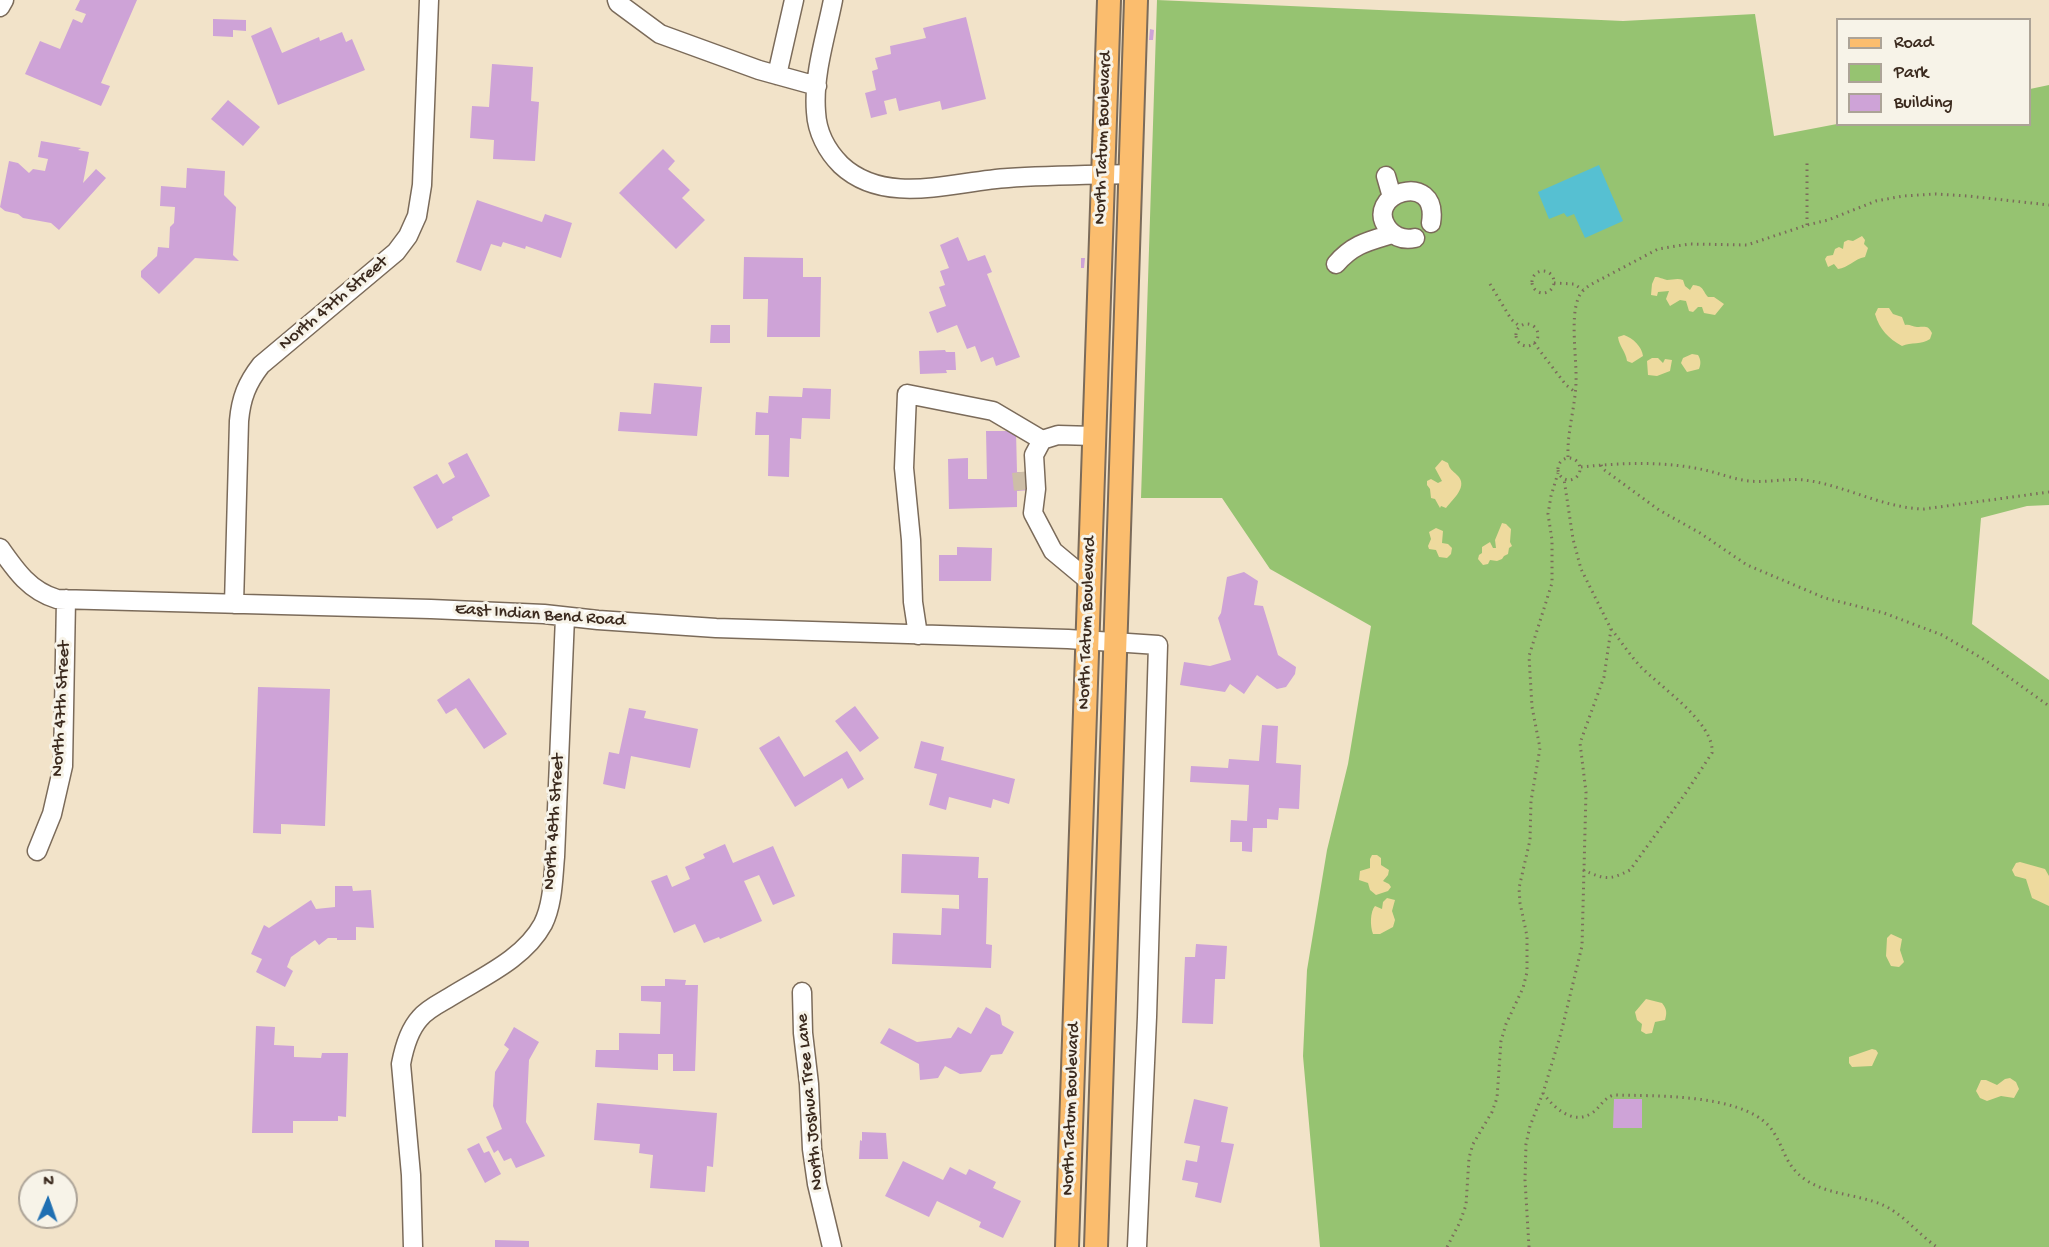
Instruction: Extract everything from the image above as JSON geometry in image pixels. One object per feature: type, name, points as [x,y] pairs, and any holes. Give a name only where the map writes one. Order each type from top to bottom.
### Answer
[{"type":"main road","name":"North Tatum Boulevard","points":[[1096,1247],[1101,641],[1089,581],[1109,0]]},
{"type":"main road","name":"North Tatum Boulevard","points":[[1067,1247],[1101,641],[1131,174],[1136,0]]},
{"type":"street","points":[[0,7],[4,0]]},
{"type":"street","name":"North 47th Street","points":[[234,604],[240,405],[247,384],[261,365],[396,252],[408,236],[417,216],[422,186],[429,0]]},
{"type":"street","points":[[616,0],[660,34],[777,75],[817,86]]},
{"type":"street","points":[[777,75],[794,0]]},
{"type":"street","points":[[833,0],[817,86],[816,114],[825,145],[834,158],[848,171],[866,182],[890,188],[912,189],[1006,178],[1131,174]]},
{"type":"street","points":[[1386,176],[1392,197]]},
{"type":"street","points":[[1415,238],[1400,238],[1392,234],[1384,220],[1386,203],[1392,197],[1407,190],[1422,195],[1431,208],[1431,223]]},
{"type":"street","points":[[1336,264],[1347,251],[1360,244],[1392,234]]},
{"type":"street","points":[[918,634],[913,602],[911,540],[904,468],[907,394],[993,411],[1038,448]]},
{"type":"street","points":[[1021,472],[1038,448],[1058,435],[1094,436]]},
{"type":"street","points":[[1033,513],[1038,448]]},
{"type":"street","points":[[1023,491],[1053,551],[1089,581]]},
{"type":"street","name":"East Indian Bend Road","points":[[0,548],[24,581],[46,596],[66,599],[430,609],[716,628],[1101,641]]},
{"type":"street","name":"North 47th Street","points":[[37,851],[52,814],[63,766],[66,599]]},
{"type":"street","name":"North 48th Street","points":[[413,1247],[412,1197],[401,1064],[403,1050],[420,1017],[435,1005],[509,960],[526,947],[543,923],[552,888],[554,867],[565,617]]},
{"type":"street","name":"North Tatum Boulevard","points":[[1101,641],[1158,645],[1147,1017],[1137,1247]]},
{"type":"street","name":"North Joshua Tree Lane","points":[[802,992],[812,1149],[817,1184],[832,1247]]},
{"type":"path","points":[[1807,163],[1807,225]]},
{"type":"path","points":[[1568,457],[1569,430],[1575,392],[1575,314],[1578,298],[1583,290],[1598,280],[1658,249],[1689,244],[1747,245],[1828,220],[1876,201],[1903,196],[1935,194],[1968,196],[2049,205]]},
{"type":"path","points":[[1539,270],[1545,270],[1551,273],[1554,283],[1552,288],[1542,293],[1533,288],[1532,277],[1539,270]]},
{"type":"path","points":[[1554,283],[1574,284],[1583,290]]},
{"type":"path","points":[[1490,284],[1511,319],[1520,326]]},
{"type":"path","points":[[1530,323],[1535,326],[1538,336],[1534,343],[1527,346],[1517,341],[1515,336],[1520,326],[1530,323]]},
{"type":"path","points":[[1534,343],[1566,385],[1575,392]]},
{"type":"path","points":[[1568,457],[1578,462],[1581,467]]},
{"type":"path","points":[[1447,1247],[1466,1205],[1469,1158],[1473,1144],[1492,1112],[1497,1098],[1501,1041],[1506,1023],[1523,988],[1527,972],[1527,936],[1519,888],[1530,840],[1531,801],[1540,748],[1532,707],[1529,656],[1552,583],[1552,540],[1548,514],[1551,496],[1559,462],[1568,457]]},
{"type":"path","points":[[1581,467],[1635,463],[1663,464],[1702,469],[1750,481],[1804,480],[1894,506],[1924,509],[2049,492]]},
{"type":"path","points":[[1601,465],[1603,470],[1659,510],[1708,538],[1747,565],[1825,598],[1884,613],[1942,635],[1985,660],[2049,706]]},
{"type":"path","points":[[1564,479],[1572,480],[1577,477],[1581,467]]},
{"type":"path","points":[[1558,473],[1564,479],[1573,539],[1581,569],[1611,629],[1637,663],[1691,714],[1708,734],[1713,747],[1712,753],[1691,786],[1630,870],[1606,879],[1583,870]]},
{"type":"path","points":[[1528,1247],[1526,1144],[1561,1033],[1582,946],[1586,792],[1580,743],[1604,677],[1611,629]]},
{"type":"path","points":[[1543,1093],[1552,1106],[1560,1111],[1581,1117],[1592,1113],[1606,1097],[1614,1095],[1678,1097],[1723,1104],[1747,1111],[1766,1123],[1773,1131],[1786,1160],[1796,1173],[1824,1189],[1875,1202],[1891,1209],[1937,1247]]},
{"type":"green space","points":[[1157,0],[1623,21],[1755,14],[1774,136],[1836,124],[1836,126],[2031,126],[2031,89],[2049,85],[2049,505],[2027,506],[1981,518],[1972,624],[2049,680],[2049,1247],[1320,1247],[1303,1056],[1307,970],[1327,850],[1348,764],[1371,626],[1270,569],[1222,498],[1141,498]]},
{"type":"sand","points":[[1862,236],[1868,248],[1865,257],[1842,268],[1838,269],[1834,264],[1828,267],[1825,259],[1827,256],[1833,255],[1835,249],[1839,247],[1843,249],[1844,242],[1853,241]]},
{"type":"sand","points":[[1655,277],[1683,280],[1685,286],[1690,290],[1693,285],[1699,286],[1708,297],[1714,297],[1724,304],[1715,315],[1704,313],[1702,307],[1698,307],[1693,312],[1689,311],[1686,301],[1680,300],[1670,306],[1666,299],[1669,291],[1658,292],[1657,296],[1651,295]]},
{"type":"sand","points":[[1878,308],[1889,308],[1893,314],[1902,317],[1905,325],[1928,328],[1932,333],[1930,339],[1902,346],[1882,329],[1875,314]]},
{"type":"sand","points":[[1624,335],[1636,343],[1643,356],[1632,363],[1627,361],[1618,337]]},
{"type":"sand","points":[[1692,354],[1698,355],[1700,367],[1687,372],[1681,363],[1683,358]]},
{"type":"sand","points":[[1658,358],[1663,363],[1665,359],[1672,360],[1670,371],[1657,376],[1648,375],[1647,361]]},
{"type":"sand","points":[[1442,460],[1448,463],[1461,484],[1459,492],[1446,508],[1441,506],[1440,508],[1435,499],[1431,498],[1427,485],[1427,481],[1431,479],[1438,483],[1442,481],[1435,468]]},
{"type":"sand","points":[[1502,523],[1511,529],[1512,546],[1502,559],[1490,560],[1488,564],[1483,565],[1478,559],[1482,553],[1482,547],[1490,542],[1493,548],[1496,548],[1495,540]]},
{"type":"sand","points":[[1436,528],[1443,531],[1442,543],[1452,548],[1447,558],[1439,557],[1436,550],[1429,549],[1431,539],[1429,532]]},
{"type":"sand","points":[[1372,855],[1381,858],[1381,865],[1389,870],[1383,881],[1391,887],[1388,891],[1376,895],[1370,890],[1368,883],[1359,880],[1360,871],[1370,868]]},
{"type":"sand","points":[[2016,863],[2045,869],[2049,876],[2049,906],[2032,898],[2026,879],[2015,876],[2012,870]]},
{"type":"sand","points":[[1387,898],[1395,900],[1392,911],[1395,920],[1393,927],[1380,934],[1373,934],[1371,919],[1373,909],[1375,906],[1382,909],[1383,902]]},
{"type":"sand","points":[[1891,934],[1902,939],[1900,950],[1904,962],[1899,967],[1891,966],[1886,956],[1887,938]]},
{"type":"sand","points":[[1646,999],[1662,1003],[1666,1013],[1665,1020],[1655,1022],[1652,1033],[1646,1034],[1641,1031],[1642,1024],[1637,1020],[1635,1012]]},
{"type":"sand","points":[[1872,1049],[1878,1053],[1872,1066],[1852,1067],[1849,1063],[1849,1057]]},
{"type":"sand","points":[[2010,1078],[2016,1082],[2019,1089],[2014,1098],[2001,1096],[1987,1101],[1980,1098],[1976,1091],[1981,1080],[1997,1085]]},
{"type":"water","points":[[1599,165],[1623,221],[1585,238],[1574,214],[1567,217],[1564,213],[1549,219],[1538,192]]},
{"type":"building","points":[[80,0],[137,0],[101,83],[110,86],[101,106],[25,74],[40,41],[60,49],[73,19],[82,23],[86,14],[75,10]]},
{"type":"building","points":[[966,17],[986,99],[942,110],[940,101],[899,111],[896,98],[884,101],[887,114],[871,118],[865,93],[876,90],[872,71],[878,69],[875,58],[891,54],[890,46],[926,38],[923,28]]},
{"type":"building","points":[[213,19],[246,20],[246,31],[233,30],[233,37],[213,36]]},
{"type":"building","points":[[271,27],[282,53],[319,37],[320,41],[342,32],[346,42],[352,39],[365,70],[278,105],[251,36]]},
{"type":"building","points":[[1150,29],[1154,30],[1153,40],[1149,40]]},
{"type":"building","points":[[492,64],[533,67],[531,101],[539,102],[535,161],[493,159],[494,140],[470,138],[472,106],[489,107]]},
{"type":"building","points":[[228,100],[260,127],[243,146],[211,119]]},
{"type":"building","points":[[41,141],[81,148],[78,150],[89,152],[83,183],[96,169],[106,178],[59,230],[51,223],[23,218],[0,207],[9,161],[18,163],[29,173],[33,169],[45,171],[48,159],[38,157]]},
{"type":"building","points":[[663,149],[675,161],[668,169],[690,190],[682,198],[705,220],[676,249],[619,193]]},
{"type":"building","points":[[187,168],[225,171],[224,195],[236,207],[233,255],[239,261],[195,258],[159,294],[141,277],[141,271],[157,256],[158,247],[169,248],[170,227],[174,223],[175,207],[160,206],[161,186],[186,188]]},
{"type":"building","points":[[477,200],[542,222],[545,214],[572,223],[561,258],[526,246],[525,249],[503,242],[501,247],[491,244],[481,271],[456,262]]},
{"type":"building","points":[[958,237],[968,261],[985,255],[992,272],[987,274],[1020,357],[996,366],[993,357],[981,362],[975,346],[967,349],[957,325],[937,333],[929,312],[946,306],[939,287],[945,285],[940,271],[949,268],[940,245]]},
{"type":"building","points":[[744,257],[803,258],[803,277],[821,277],[820,337],[767,337],[768,299],[743,299]]},
{"type":"building","points":[[1081,258],[1085,258],[1084,268],[1081,268]]},
{"type":"building","points":[[711,325],[730,325],[730,343],[710,343]]},
{"type":"building","points":[[919,351],[955,352],[956,370],[946,370],[947,373],[920,374]]},
{"type":"building","points":[[654,383],[702,387],[697,436],[618,431],[620,412],[651,414]]},
{"type":"building","points":[[803,388],[831,389],[830,419],[802,418],[801,439],[790,438],[789,477],[768,476],[769,435],[755,435],[756,412],[768,413],[769,396],[802,397]]},
{"type":"building","points":[[986,431],[1016,431],[1017,472],[1031,472],[1031,490],[1017,491],[1017,507],[949,509],[948,459],[968,458],[968,479],[987,479]]},
{"type":"building","points":[[467,453],[490,496],[452,517],[453,520],[437,529],[413,487],[437,474],[443,484],[455,477],[448,463]]},
{"type":"building","points":[[957,547],[992,548],[991,581],[939,581],[939,555],[957,555]]},
{"type":"building","points":[[1244,572],[1258,581],[1254,605],[1263,606],[1278,655],[1296,667],[1295,674],[1286,687],[1277,689],[1257,675],[1244,694],[1230,684],[1225,692],[1180,685],[1184,662],[1210,666],[1231,660],[1218,618],[1221,613],[1227,577]]},
{"type":"building","points":[[469,678],[507,734],[484,749],[456,708],[446,714],[437,700]]},
{"type":"building","points":[[258,687],[330,689],[325,826],[281,824],[281,834],[253,833]]},
{"type":"building","points":[[855,706],[879,738],[860,752],[835,721]]},
{"type":"building","points":[[629,708],[646,711],[644,718],[698,729],[690,768],[631,756],[625,789],[603,784],[609,752],[619,754]]},
{"type":"building","points":[[1262,725],[1278,726],[1276,763],[1301,765],[1299,809],[1279,808],[1278,820],[1267,819],[1267,828],[1253,828],[1252,852],[1242,851],[1242,842],[1230,842],[1231,820],[1247,821],[1249,785],[1190,782],[1191,766],[1228,768],[1229,759],[1259,761]]},
{"type":"building","points":[[779,736],[804,777],[847,751],[864,779],[848,789],[842,778],[795,807],[759,748]]},
{"type":"building","points":[[921,741],[944,747],[941,760],[1015,779],[1009,804],[993,799],[991,808],[949,797],[946,810],[929,805],[937,774],[914,768]]},
{"type":"building","points":[[725,844],[733,863],[773,846],[795,896],[773,905],[759,875],[744,881],[762,921],[720,939],[719,937],[704,943],[695,924],[674,933],[651,881],[667,875],[672,887],[690,879],[685,867],[705,858],[703,854]]},
{"type":"building","points":[[902,854],[979,857],[978,878],[988,878],[986,944],[992,945],[991,968],[892,964],[893,933],[941,935],[942,908],[959,909],[959,895],[901,893]]},
{"type":"building","points":[[335,886],[352,886],[353,891],[371,890],[374,928],[356,927],[356,940],[328,938],[319,945],[315,940],[291,957],[287,967],[293,971],[285,987],[256,972],[262,959],[251,954],[264,925],[269,928],[311,900],[316,909],[335,907]]},
{"type":"building","points":[[1196,944],[1227,946],[1225,979],[1215,979],[1213,1024],[1182,1023],[1185,957],[1195,957]]},
{"type":"building","points":[[665,979],[686,980],[685,985],[698,985],[695,1071],[673,1071],[673,1054],[658,1054],[658,1070],[595,1067],[596,1050],[619,1050],[619,1033],[660,1034],[661,1002],[641,1001],[641,986],[665,986]]},
{"type":"building","points":[[986,1007],[1000,1015],[1002,1025],[1014,1032],[1002,1054],[991,1055],[981,1072],[960,1074],[945,1066],[938,1078],[920,1080],[919,1064],[880,1043],[889,1028],[917,1042],[951,1038],[958,1027],[971,1034]]},
{"type":"building","points":[[256,1026],[275,1027],[274,1045],[294,1046],[294,1057],[321,1058],[322,1053],[348,1053],[346,1117],[338,1116],[338,1121],[293,1121],[293,1133],[252,1133]]},
{"type":"building","points":[[514,1027],[539,1042],[529,1060],[526,1122],[545,1156],[516,1168],[511,1158],[504,1161],[498,1150],[494,1153],[486,1137],[502,1129],[493,1106],[495,1072],[509,1049],[504,1045]]},
{"type":"building","points":[[1194,1099],[1228,1107],[1221,1142],[1234,1144],[1221,1203],[1195,1197],[1198,1183],[1182,1180],[1186,1160],[1197,1162],[1200,1146],[1184,1143]]},
{"type":"building","points":[[1614,1099],[1642,1099],[1642,1128],[1613,1128]]},
{"type":"building","points":[[597,1103],[717,1113],[713,1167],[707,1166],[705,1192],[650,1188],[653,1155],[639,1153],[640,1144],[594,1140]]},
{"type":"building","points":[[862,1132],[886,1133],[888,1159],[859,1159]]},
{"type":"building","points":[[479,1143],[484,1153],[489,1151],[501,1174],[485,1183],[467,1149]]},
{"type":"building","points":[[903,1161],[943,1180],[950,1167],[966,1175],[969,1169],[996,1182],[993,1188],[1021,1201],[1003,1238],[979,1227],[981,1222],[937,1201],[929,1217],[885,1196]]},
{"type":"building","points":[[495,1240],[529,1241],[529,1247],[495,1247]]},
{"type":"tunnel","points":[[1021,472],[1023,491]]}]
